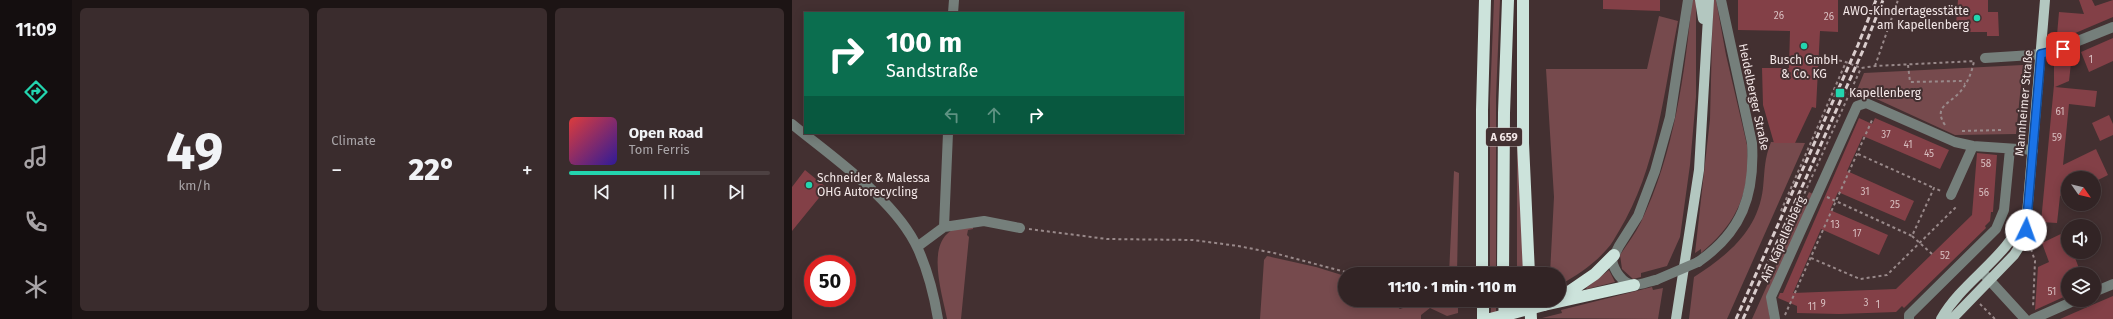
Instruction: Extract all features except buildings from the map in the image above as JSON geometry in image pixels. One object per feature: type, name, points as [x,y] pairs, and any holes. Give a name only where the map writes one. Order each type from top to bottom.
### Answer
[{"type":"highway","name":"A 659","points":[[1482,267],[1482,118],[1485,0]]},
{"type":"highway","name":"A 659","points":[[1504,267],[1504,113],[1508,0]]},
{"type":"highway","points":[[1523,0],[1523,144],[1529,267]]},
{"type":"highway","points":[[1566,294],[1596,274],[1614,255]]},
{"type":"highway","points":[[1566,299],[1634,285]]},
{"type":"highway","points":[[1483,307],[1483,319]]},
{"type":"highway","points":[[1504,307],[1505,319]]},
{"type":"highway","points":[[1531,307],[1532,319]]},
{"type":"highway","points":[[1531,307],[1535,319]]},
{"type":"highway","points":[[1490,319],[1534,307]]},
{"type":"main road","points":[[1700,0],[1705,35]]},
{"type":"main road","points":[[1676,319],[1699,170],[1704,108],[1705,35],[1708,0]]},
{"type":"main road","name":"Mannheimer Straße","points":[[1952,319],[2014,255],[2023,243],[2026,230],[2045,0]]},
{"type":"main road","name":"Mannheimer Straße","points":[[1941,319],[1952,303],[2010,242],[2027,208]]},
{"type":"main road","points":[[1670,319],[1687,246]]},
{"type":"street","points":[[954,0],[954,12]]},
{"type":"street","points":[[1634,285],[1624,280],[1616,271],[1612,260],[1638,216],[1655,171],[1670,117],[1688,0]]},
{"type":"street","name":"Heidelberger Straße","points":[[1634,285],[1656,280],[1698,262],[1707,256],[1726,239],[1740,217],[1750,194],[1754,168],[1752,143],[1721,0]]},
{"type":"street","points":[[1985,58],[2041,54],[2063,49],[2113,27]]},
{"type":"street","name":"Am Kapellenberg","points":[[1775,319],[1771,297],[1857,106],[1866,103],[1955,142],[1973,146],[2033,150]]},
{"type":"street","points":[[792,124],[804,134]]},
{"type":"street","points":[[804,134],[859,178],[880,198],[900,222],[917,247],[933,291],[938,319]]},
{"type":"street","points":[[944,227],[948,134]]},
{"type":"street","points":[[1952,195],[1973,146]]},
{"type":"street","name":"Mannheimer Straße","points":[[1909,317],[1996,229],[2004,210],[2010,148]]},
{"type":"street","points":[[917,247],[944,227],[984,221],[1020,228]]},
{"type":"street","points":[[1982,272],[2030,317],[2061,306]]},
{"type":"street","points":[[2101,289],[2113,284]]},
{"type":"path","points":[[1875,66],[1898,0]]},
{"type":"path","points":[[1832,60],[1846,62],[1861,68],[1875,66],[1974,62],[1985,58]]},
{"type":"path","points":[[1781,210],[1846,62]]},
{"type":"path","points":[[1950,129],[1944,125],[1942,120],[1941,113],[1943,107],[1959,93],[1972,71],[1974,62]]},
{"type":"path","points":[[1908,65],[1910,82],[1961,81],[1965,84]]},
{"type":"path","points":[[1797,210],[1861,68]]},
{"type":"path","points":[[1783,319],[1877,108]]},
{"type":"path","points":[[1958,131],[2001,130]]},
{"type":"path","points":[[1858,153],[1952,195]]},
{"type":"path","points":[[1912,236],[1934,188]]},
{"type":"path","name":"Am Kapellenberg","points":[[1818,193],[1912,236],[1932,254]]},
{"type":"path","points":[[1811,258],[1860,279],[1887,275],[1956,207]]},
{"type":"path","points":[[1020,228],[1107,239],[1193,240],[1238,246],[1274,253],[1338,270]]},
{"type":"path","points":[[2030,317],[2035,261],[2031,247]]},
{"type":"shaded area","points":[[1494,0],[1500,0],[1496,97],[1496,267],[1490,267],[1490,98]]},
{"type":"shaded area","points":[[1692,0],[1696,0],[1696,97],[1690,165],[1680,237],[1667,266],[1641,273],[1641,277],[1633,279],[1622,269],[1620,255],[1641,222],[1662,169],[1670,141],[1686,56]]},
{"type":"shaded area","points":[[1713,0],[1716,0],[1726,55],[1747,145],[1747,177],[1744,192],[1739,205],[1724,230],[1701,253],[1701,249],[1695,253],[1710,119]]},
{"type":"shaded area","points":[[1659,16],[1678,21],[1658,129],[1651,156],[1632,207],[1609,247],[1597,260],[1566,281],[1566,267],[1550,267],[1554,197],[1546,69],[1647,69]]},
{"type":"shaded area","points":[[2023,65],[2016,134],[1955,135],[1857,90],[1864,73]]},
{"type":"shaded area","points":[[1517,116],[1523,267],[1517,267]]},
{"type":"shaded area","points":[[1771,142],[1805,143],[1727,319],[1689,319],[1694,277],[1707,269],[1729,251],[1748,229],[1755,217],[1760,203],[1766,159]]},
{"type":"shaded area","points":[[1454,171],[1459,173],[1457,267],[1449,267]]},
{"type":"shaded area","points":[[1809,192],[1813,194],[1767,297],[1770,319],[1752,319]]},
{"type":"shaded area","points":[[973,226],[973,229],[968,230],[967,235],[969,237],[961,319],[947,319],[938,275],[938,252],[941,242],[952,230]]},
{"type":"shaded area","points":[[1267,256],[1316,267],[1338,274],[1338,307],[1397,307],[1400,309],[1406,307],[1458,307],[1458,313],[1447,316],[1430,308],[1421,315],[1421,319],[1260,319],[1264,260]]},
{"type":"shaded area","points":[[1609,270],[1615,282],[1586,288]]},
{"type":"shaded area","points":[[1652,287],[1653,290],[1663,288],[1658,319],[1542,318],[1562,313],[1561,310]]},
{"type":"shaded area","points":[[1491,307],[1496,307],[1496,319],[1491,319]]},
{"type":"railway","points":[[1736,319],[1858,45],[1876,0]]},
{"type":"railway","points":[[1743,319],[1864,48],[1883,0]]},
{"type":"place","name":"AWO-Kindertagesstätte am Kapellenberg","points":[[1977,18]]},
{"type":"place","name":"Busch GmbH & Co. KG","points":[[1804,46]]},
{"type":"place","name":"Kapellenberg","points":[[1840,93]]},
{"type":"place","name":"Schneider & Malessa OHG Autorecycling","points":[[809,185]]},
{"type":"route","points":[[2026,230],[2041,54],[2063,49]]}]
